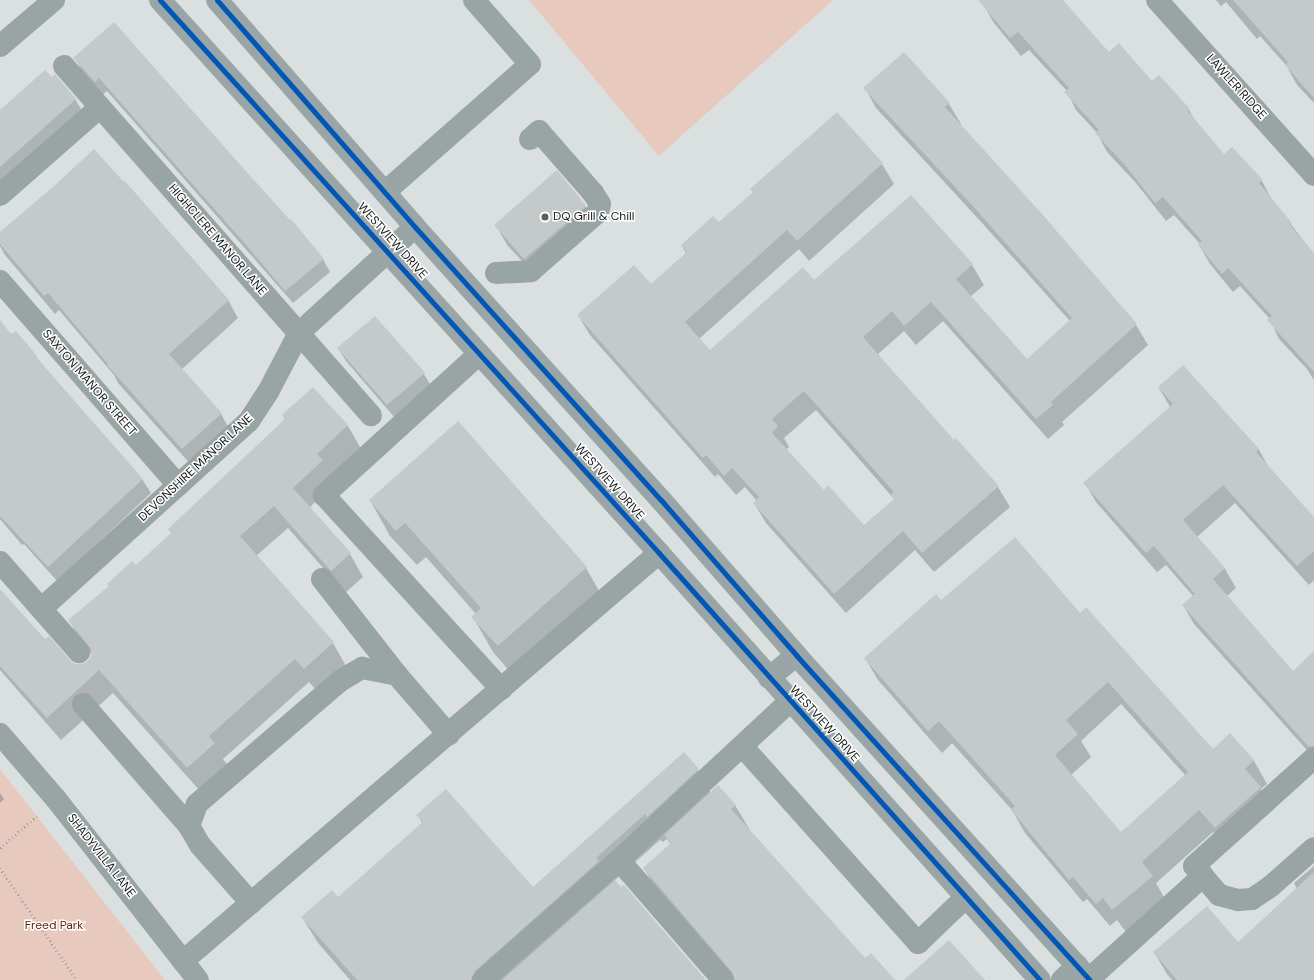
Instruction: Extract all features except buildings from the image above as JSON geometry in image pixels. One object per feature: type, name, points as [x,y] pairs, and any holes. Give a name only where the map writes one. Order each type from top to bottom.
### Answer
[{"type":"main road","name":"WESTVIEW DRIVE","points":[[160,0],[659,553],[965,898],[1040,980]]},
{"type":"main road","points":[[217,0],[415,227],[661,500],[1080,976]]},
{"type":"main road","points":[[769,678],[796,655]]},
{"type":"street","points":[[0,46],[54,0]]},
{"type":"street","points":[[385,192],[530,64],[474,0]]},
{"type":"street","name":"LAWLER RIDGE","points":[[1157,0],[1314,175]]},
{"type":"street","name":"HIGHCLERE MANOR LANE","points":[[64,66],[371,415]]},
{"type":"street","points":[[0,195],[100,107]]},
{"type":"street","points":[[496,273],[531,271],[598,212],[600,204],[594,193],[540,131],[530,140]]},
{"type":"street","name":"DEVONSHIRE MANOR LANE","points":[[41,609],[249,421],[278,375],[299,334],[415,227]]},
{"type":"street","name":"SAXTON MANOR STREET","points":[[0,281],[178,485]]},
{"type":"street","points":[[479,354],[324,495],[501,689]]},
{"type":"street","points":[[183,961],[449,735],[659,553]]},
{"type":"street","points":[[0,562],[79,652]]},
{"type":"street","points":[[322,579],[397,675],[449,735]]},
{"type":"street","points":[[189,826],[197,804],[340,681],[362,668],[397,675]]},
{"type":"street","points":[[483,980],[619,860],[743,747],[790,701]]},
{"type":"street","points":[[83,704],[189,826],[200,845],[251,903]]},
{"type":"street","name":"SHADYVILLA LANE","points":[[0,734],[56,799],[198,980]]},
{"type":"street","points":[[743,747],[918,943],[965,898]]},
{"type":"street","points":[[1314,758],[1194,866],[1219,895],[1238,900],[1252,898],[1271,886],[1314,848]]},
{"type":"street","points":[[619,860],[723,980]]},
{"type":"street","points":[[1080,976],[1203,876]]},
{"type":"path","points":[[0,848],[56,799]]},
{"type":"path","points":[[0,868],[76,980]]},
{"type":"green space","points":[[529,0],[833,0],[659,156]]},
{"type":"green space","name":"Freed Park","points":[[0,769],[165,980],[0,980]]},
{"type":"cycle path","points":[[160,0],[659,553],[1040,980]]},
{"type":"cycle path","points":[[217,0],[415,227],[661,500],[796,655],[1090,980]]},
{"type":"place","name":"DQ Grill & Chill","points":[[545,217]]}]
